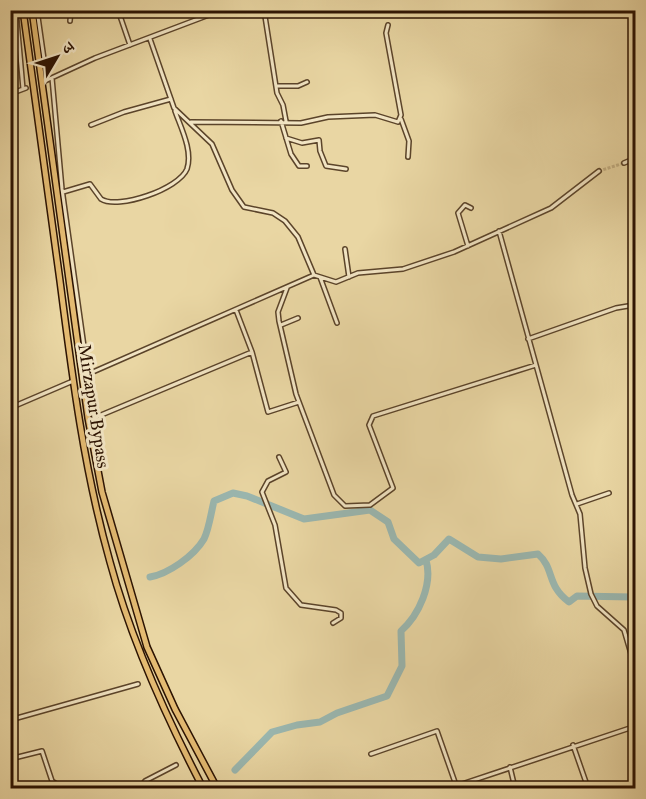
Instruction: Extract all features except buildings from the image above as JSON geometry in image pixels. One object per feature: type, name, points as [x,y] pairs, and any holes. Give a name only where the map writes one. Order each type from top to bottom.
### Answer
[{"type":"highway","name":"Mirzapur Bypass","points":[[22,10],[73,381],[92,485],[110,564],[170,724],[203,789]]},
{"type":"highway","points":[[32,10],[92,447],[102,492],[147,646],[175,709],[217,789]]},
{"type":"street","points":[[10,94],[24,88],[16,10]]},
{"type":"street","points":[[37,10],[46,80],[222,10]]},
{"type":"street","points":[[70,21],[71,10]]},
{"type":"street","points":[[118,10],[130,45]]},
{"type":"street","points":[[264,10],[286,138],[293,158],[299,166],[307,166]]},
{"type":"street","points":[[388,25],[386,33],[401,119],[410,145],[408,157]]},
{"type":"street","points":[[63,192],[90,184],[101,199],[115,202],[148,195],[174,184],[187,169],[188,155],[150,39]]},
{"type":"street","points":[[52,78],[63,192],[86,375],[94,418],[252,352]]},
{"type":"street","points":[[276,86],[298,86],[307,82]]},
{"type":"street","points":[[91,125],[124,112],[171,99]]},
{"type":"street","points":[[174,108],[212,144],[232,190],[244,207],[279,216],[295,232],[314,275]]},
{"type":"street","points":[[191,122],[308,122],[342,115],[381,115],[396,122],[401,119]]},
{"type":"street","points":[[286,138],[303,143],[319,140],[320,152],[326,166],[346,169]]},
{"type":"street","points":[[624,163],[636,158]]},
{"type":"street","points":[[86,375],[314,275],[336,282],[349,277],[403,270],[468,246],[551,208],[599,171]]},
{"type":"street","points":[[468,246],[458,213],[465,206],[471,208]]},
{"type":"street","points":[[499,231],[577,504],[591,594],[593,599],[624,630],[636,671]]},
{"type":"street","points":[[345,249],[349,277]]},
{"type":"street","points":[[320,277],[337,323]]},
{"type":"street","points":[[286,288],[278,312],[299,402],[336,500],[345,506],[362,507],[378,500],[393,488],[369,425],[373,416],[536,366]]},
{"type":"street","points":[[528,339],[616,308],[634,305]]},
{"type":"street","points":[[236,310],[252,352],[269,413],[299,402]]},
{"type":"street","points":[[281,325],[298,318]]},
{"type":"street","points":[[10,408],[73,381]]},
{"type":"street","points":[[279,457],[286,472],[268,482],[262,492],[275,525],[286,588],[301,605],[336,610],[342,614],[341,618],[333,624]]},
{"type":"street","points":[[577,504],[609,493]]},
{"type":"street","points":[[10,720],[138,684]]},
{"type":"street","points":[[371,754],[437,731],[456,788],[573,745],[636,726]]},
{"type":"street","points":[[573,745],[588,789]]},
{"type":"street","points":[[10,759],[42,751],[52,781],[58,785]]},
{"type":"street","points":[[140,789],[145,781],[176,765]]},
{"type":"street","points":[[510,767],[515,789]]},
{"type":"street","points":[[621,789],[636,784]]},
{"type":"waterway","points":[[150,577],[172,568],[194,552],[206,535],[214,501],[233,493],[247,496],[304,519],[370,510],[388,522],[394,539],[419,563],[434,555],[449,539],[478,557],[501,559],[538,554],[547,565],[557,589],[569,602],[577,596],[632,597],[636,592]]},
{"type":"waterway","points":[[235,770],[272,732],[320,722],[337,713],[387,696],[402,666],[401,631],[419,608],[426,589],[428,579],[426,560]]},
{"type":"tunnel","points":[[599,171],[624,163]]}]
